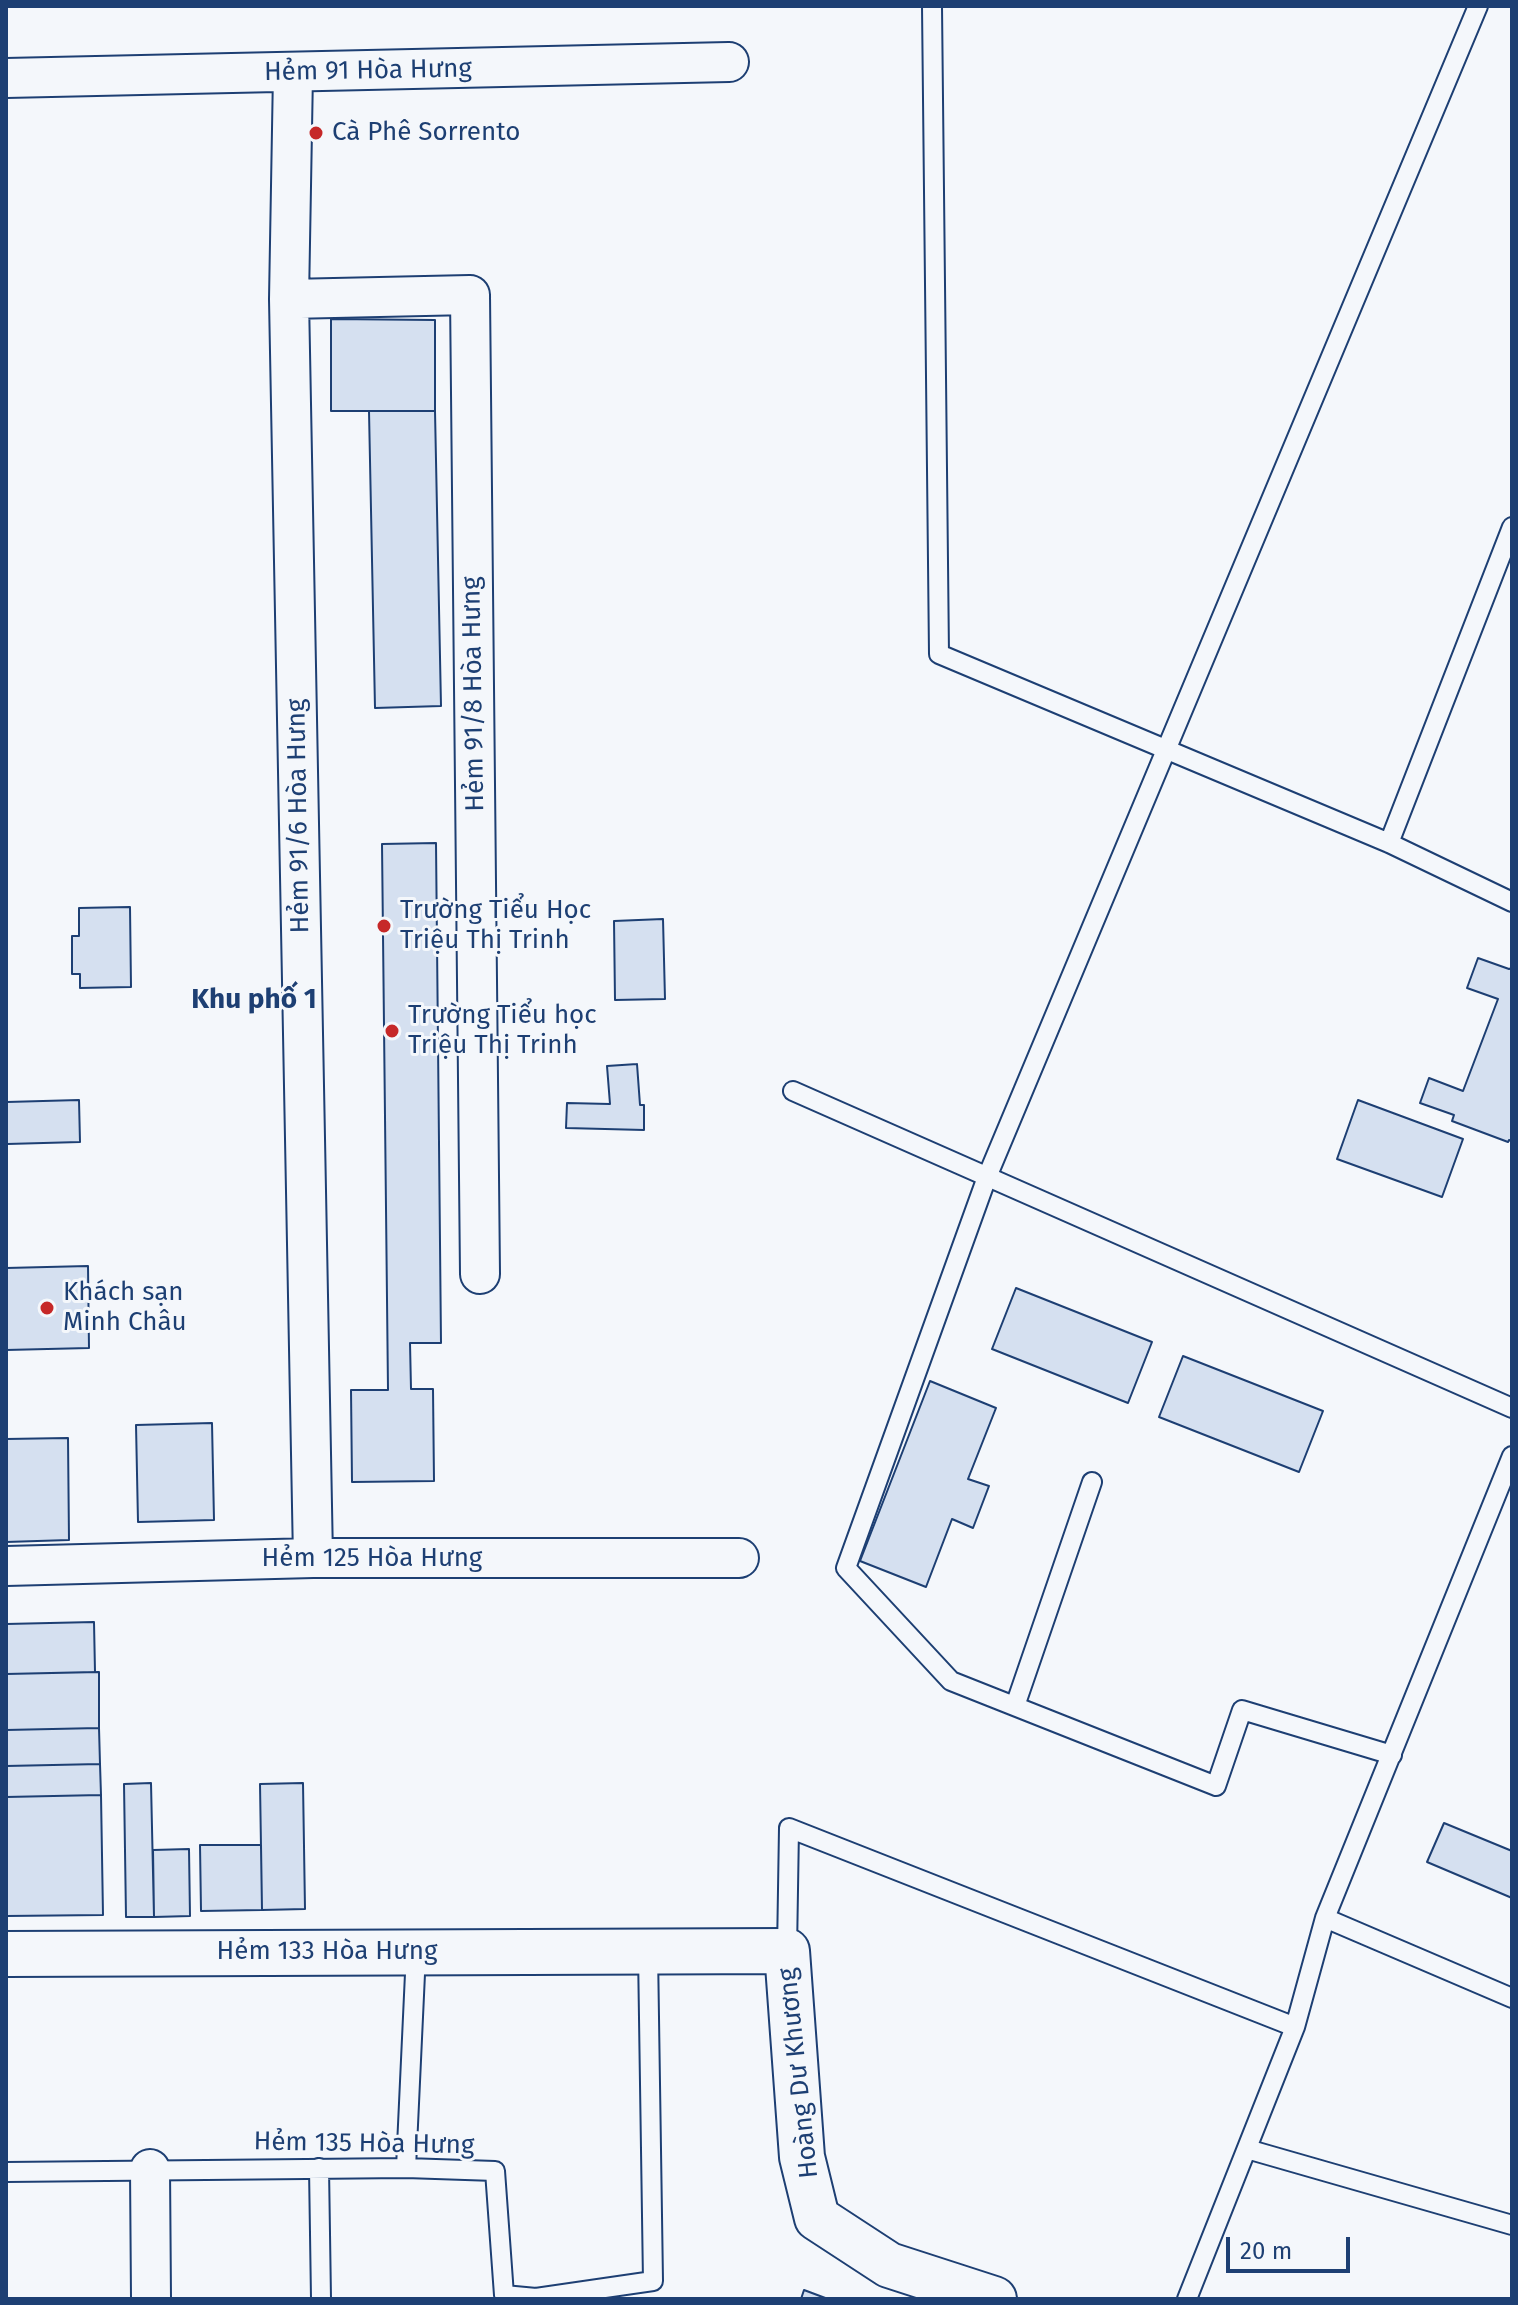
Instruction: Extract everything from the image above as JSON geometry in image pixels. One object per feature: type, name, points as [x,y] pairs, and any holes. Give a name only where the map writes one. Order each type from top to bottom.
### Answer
[{"type":"street","name":"Hẻm 91 Hòa Hưng","points":[[6,78],[729,62]]},
{"type":"street","name":"Hẻm 91/6 Hòa Hưng","points":[[293,73],[289,299],[313,1558]]},
{"type":"street","name":"Hẻm 91/8 Hòa Hưng","points":[[289,299],[470,295],[480,1274]]},
{"type":"street","name":"Hẻm 125 Hòa Hưng","points":[[6,1566],[313,1558],[739,1558]]},
{"type":"street","name":"Hẻm 133 Hòa Hưng","points":[[6,1954],[787,1951]]},
{"type":"street","name":"Hoàng Dư Khương","points":[[787,1951],[802,2157],[817,2218],[889,2265],[994,2299]]},
{"type":"street","points":[[150,2169],[151,2299]]},
{"type":"lane","points":[[932,6],[939,654],[1389,843],[1512,902]]},
{"type":"lane","points":[[1392,1755],[1242,1710],[1216,1786],[951,1681],[846,1568],[987,1177],[1478,6]]},
{"type":"lane","points":[[1389,843],[1512,527]]},
{"type":"lane","points":[[793,1091],[1512,1408]]},
{"type":"lane","points":[[1187,2299],[1295,2027],[1325,1918],[1512,1456]]},
{"type":"lane","points":[[1015,1706],[1092,1482]]},
{"type":"lane","name":"Hoàng Dư Khương","points":[[787,1951],[789,1828],[1295,2027]]},
{"type":"lane","points":[[1325,1918],[1512,1998]]},
{"type":"lane","name":"Hẻm 135 Hòa Hưng","points":[[6,2172],[319,2168],[495,2171],[504,2297],[536,2298],[653,2281],[648,1951]]},
{"type":"lane","points":[[406,2168],[416,1952]]},
{"type":"lane","points":[[1247,2149],[1512,2225]]},
{"type":"lane","points":[[319,2168],[321,2299]]},
{"type":"building","points":[[331,319],[435,320],[435,411],[331,411]]},
{"type":"building","points":[[369,411],[435,411],[441,706],[375,708]]},
{"type":"building","points":[[436,843],[441,1343],[410,1343],[411,1389],[433,1389],[434,1481],[352,1482],[351,1390],[388,1390],[382,844]]},
{"type":"building","points":[[130,907],[131,987],[80,988],[80,974],[72,974],[72,936],[79,936],[79,908]]},
{"type":"building","points":[[663,919],[665,999],[615,1000],[614,921]]},
{"type":"building","points":[[1478,958],[1512,968],[1512,1141],[1508,1142],[1452,1121],[1454,1115],[1420,1103],[1429,1078],[1463,1091],[1498,999],[1467,988]]},
{"type":"building","points":[[637,1064],[640,1105],[644,1105],[644,1130],[566,1128],[567,1103],[610,1104],[607,1066]]},
{"type":"building","points":[[79,1100],[80,1142],[7,1144],[7,1102]]},
{"type":"building","points":[[1358,1100],[1463,1139],[1442,1197],[1337,1159]]},
{"type":"building","name":"Khách sạn Minh Châu","points":[[88,1266],[89,1348],[6,1350],[6,1268]]},
{"type":"building","points":[[1016,1288],[1152,1342],[1128,1403],[992,1349]]},
{"type":"building","points":[[1183,1356],[1323,1411],[1299,1472],[1159,1417]]},
{"type":"building","points":[[930,1381],[996,1408],[968,1479],[989,1486],[973,1528],[952,1519],[926,1587],[860,1561]]},
{"type":"building","points":[[212,1423],[214,1520],[138,1522],[136,1425]]},
{"type":"building","points":[[68,1438],[69,1540],[6,1542],[6,1439]]},
{"type":"building","points":[[94,1622],[95,1672],[6,1674],[6,1624]]},
{"type":"building","points":[[99,1672],[99,1728],[6,1730],[6,1674]]},
{"type":"building","points":[[99,1728],[100,1764],[6,1766],[6,1730]]},
{"type":"building","points":[[100,1764],[101,1795],[6,1797],[6,1766]]},
{"type":"building","points":[[151,1783],[154,1917],[126,1917],[124,1784]]},
{"type":"building","points":[[303,1783],[305,1909],[262,1910],[260,1784]]},
{"type":"building","points":[[101,1795],[103,1915],[6,1916],[6,1797]]},
{"type":"building","points":[[1444,1823],[1512,1851],[1512,1898],[1427,1862]]},
{"type":"building","points":[[200,1845],[261,1845],[262,1910],[201,1911]]},
{"type":"building","points":[[189,1849],[190,1916],[154,1917],[153,1850]]},
{"type":"building","points":[[804,2290],[828,2299],[801,2299]]},
{"type":"place","name":"Cà Phê Sorrento","points":[[316,133]]},
{"type":"place","name":"Trường Tiểu Học Triệu Thị Trinh","points":[[384,926]]},
{"type":"place","name":"Trường Tiểu học Triệu Thị Trinh","points":[[392,1031]]},
{"type":"place","name":"Khách sạn Minh Châu","points":[[47,1308]]},
{"type":"district","name":"Khu phố 1","points":[[254,1000]]}]
